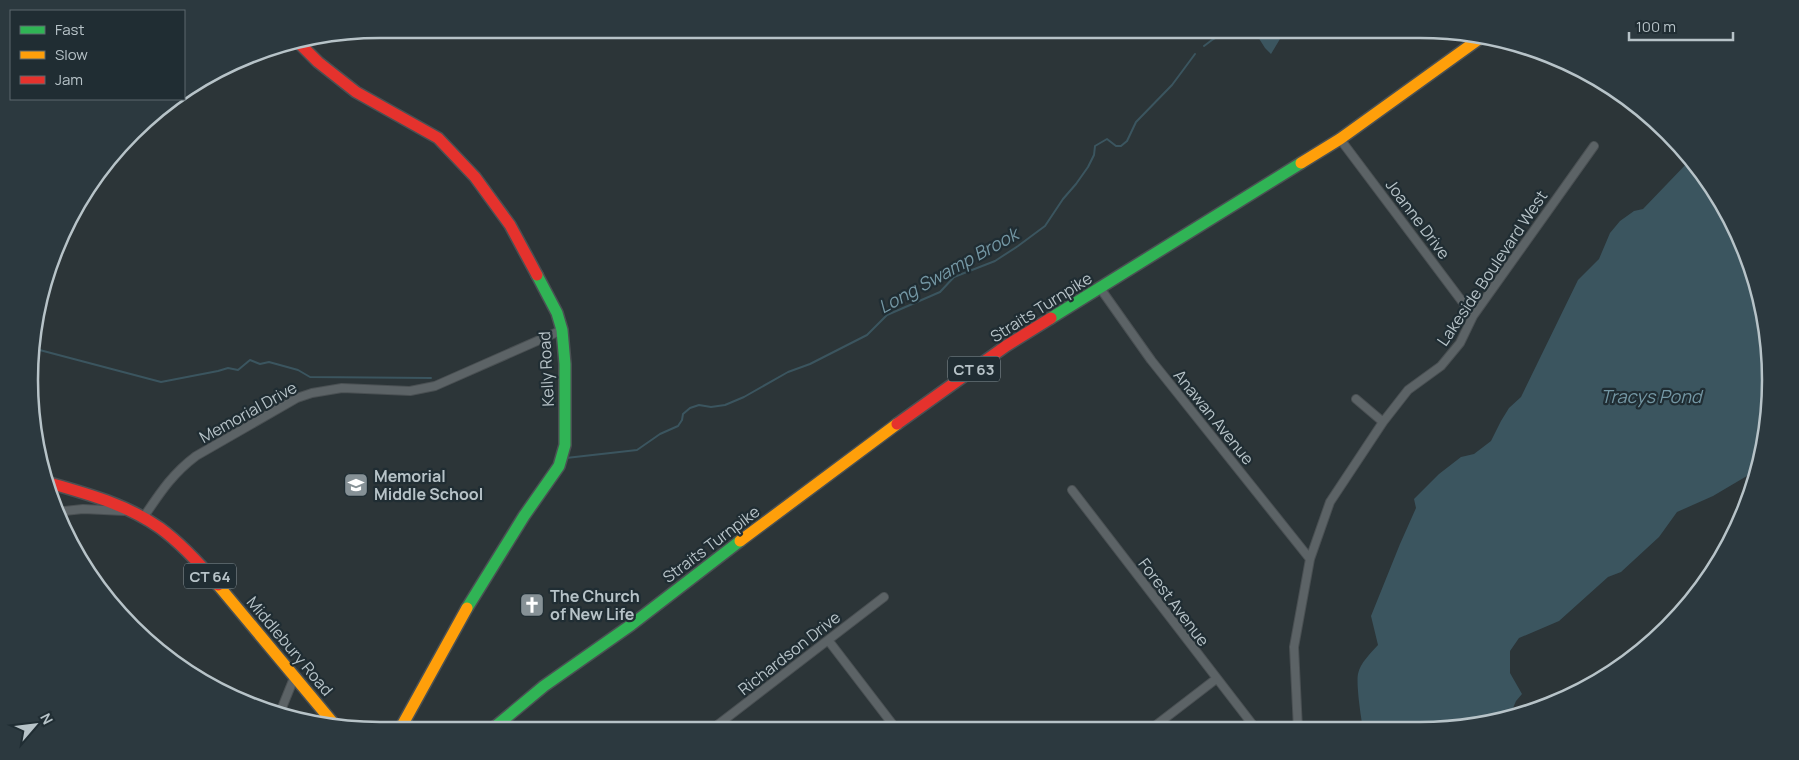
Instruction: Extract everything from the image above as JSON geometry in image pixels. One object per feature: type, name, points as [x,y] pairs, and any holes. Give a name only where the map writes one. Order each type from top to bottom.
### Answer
[{"type":"main road","name":"Straits Turnpike","points":[[501,722],[544,686],[632,625],[855,454],[1006,346],[1340,139],[1473,42]]},
{"type":"main road","name":"Kelly Road","points":[[302,46],[318,62],[356,92],[438,138],[475,177],[510,225],[553,305],[562,330],[565,364],[566,444],[559,466],[524,516],[468,606],[404,722]]},
{"type":"main road","name":"Middlebury Road","points":[[54,484],[98,497],[129,511],[143,518],[186,550],[330,719]]},
{"type":"street","name":"Joanne Drive","points":[[1340,139],[1473,316]]},
{"type":"street","name":"Lakeside Boulevard West","points":[[1298,722],[1294,647],[1310,559],[1330,502],[1383,422],[1408,390],[1441,366],[1460,344],[1473,316],[1594,146]]},
{"type":"street","name":"Anawan Avenue","points":[[1100,288],[1151,360],[1310,559]]},
{"type":"street","name":"Memorial Drive","points":[[143,518],[171,478],[196,456],[297,398],[312,393],[342,388],[410,391],[435,386],[562,330]]},
{"type":"street","points":[[1356,399],[1383,422]]},
{"type":"street","name":"Forest Avenue","points":[[1072,490],[1251,722]]},
{"type":"street","points":[[64,511],[83,509],[129,511]]},
{"type":"street","name":"Richardson Drive","points":[[723,722],[884,597]]},
{"type":"street","points":[[828,640],[891,722]]},
{"type":"street","points":[[282,708],[294,678]]},
{"type":"street","points":[[1160,722],[1216,678]]},
{"type":"water","points":[[1259,38],[1281,38],[1271,54]]},
{"type":"water","name":"Tracys Pond","points":[[1686,165],[1716,209],[1735,249],[1750,291],[1759,335],[1761,358],[1762,380],[1759,425],[1748,475],[1713,496],[1677,512],[1659,537],[1621,572],[1608,577],[1559,621],[1519,638],[1510,651],[1510,673],[1522,694],[1512,710],[1464,720],[1441,722],[1362,722],[1358,693],[1358,674],[1363,662],[1378,645],[1371,616],[1416,508],[1414,499],[1439,474],[1461,457],[1474,454],[1491,441],[1509,408],[1521,397],[1578,280],[1599,259],[1610,233],[1620,221],[1634,211],[1643,209]]},
{"type":"waterway","name":"Long Swamp Brook","points":[[1204,46],[1216,38]]},
{"type":"waterway","name":"Long Swamp Brook","points":[[566,458],[637,450],[660,434],[678,426],[683,414],[690,408],[699,405],[711,407],[725,405],[744,397],[788,372],[810,364],[867,335],[887,315],[940,292],[954,277],[995,261],[1045,226],[1088,167],[1094,155],[1095,146],[1107,139],[1116,146],[1121,146],[1127,141],[1136,122],[1172,85],[1195,54]]},
{"type":"waterway","name":"Long Swamp Brook","points":[[39,350],[161,382],[228,368],[238,370],[250,360],[260,364],[269,362],[298,370],[310,377],[431,378]]},
{"type":"traffic: fast","points":[[1051,318],[1301,163]]},
{"type":"traffic: fast","points":[[467,608],[524,516],[559,466],[565,445],[565,364],[562,330],[557,313],[537,275]]},
{"type":"traffic: fast","points":[[501,722],[544,686],[631,625],[740,541]]},
{"type":"traffic: slow","points":[[1301,163],[1340,139],[1475,42]]},
{"type":"traffic: slow","points":[[740,541],[897,424]]},
{"type":"traffic: slow","points":[[218,585],[330,719]]},
{"type":"traffic: slow","points":[[404,722],[467,608]]},
{"type":"traffic: jam","points":[[302,46],[318,62],[356,92],[438,138],[475,177],[510,225],[537,275]]},
{"type":"traffic: jam","points":[[897,424],[1006,346],[1051,318]]},
{"type":"traffic: jam","points":[[54,484],[105,500],[147,520],[168,534],[198,562],[218,585]]},
{"type":"place","name":"Memorial Middle School","points":[[356,485]]},
{"type":"place","name":"The Church of New Life","points":[[532,605]]}]
